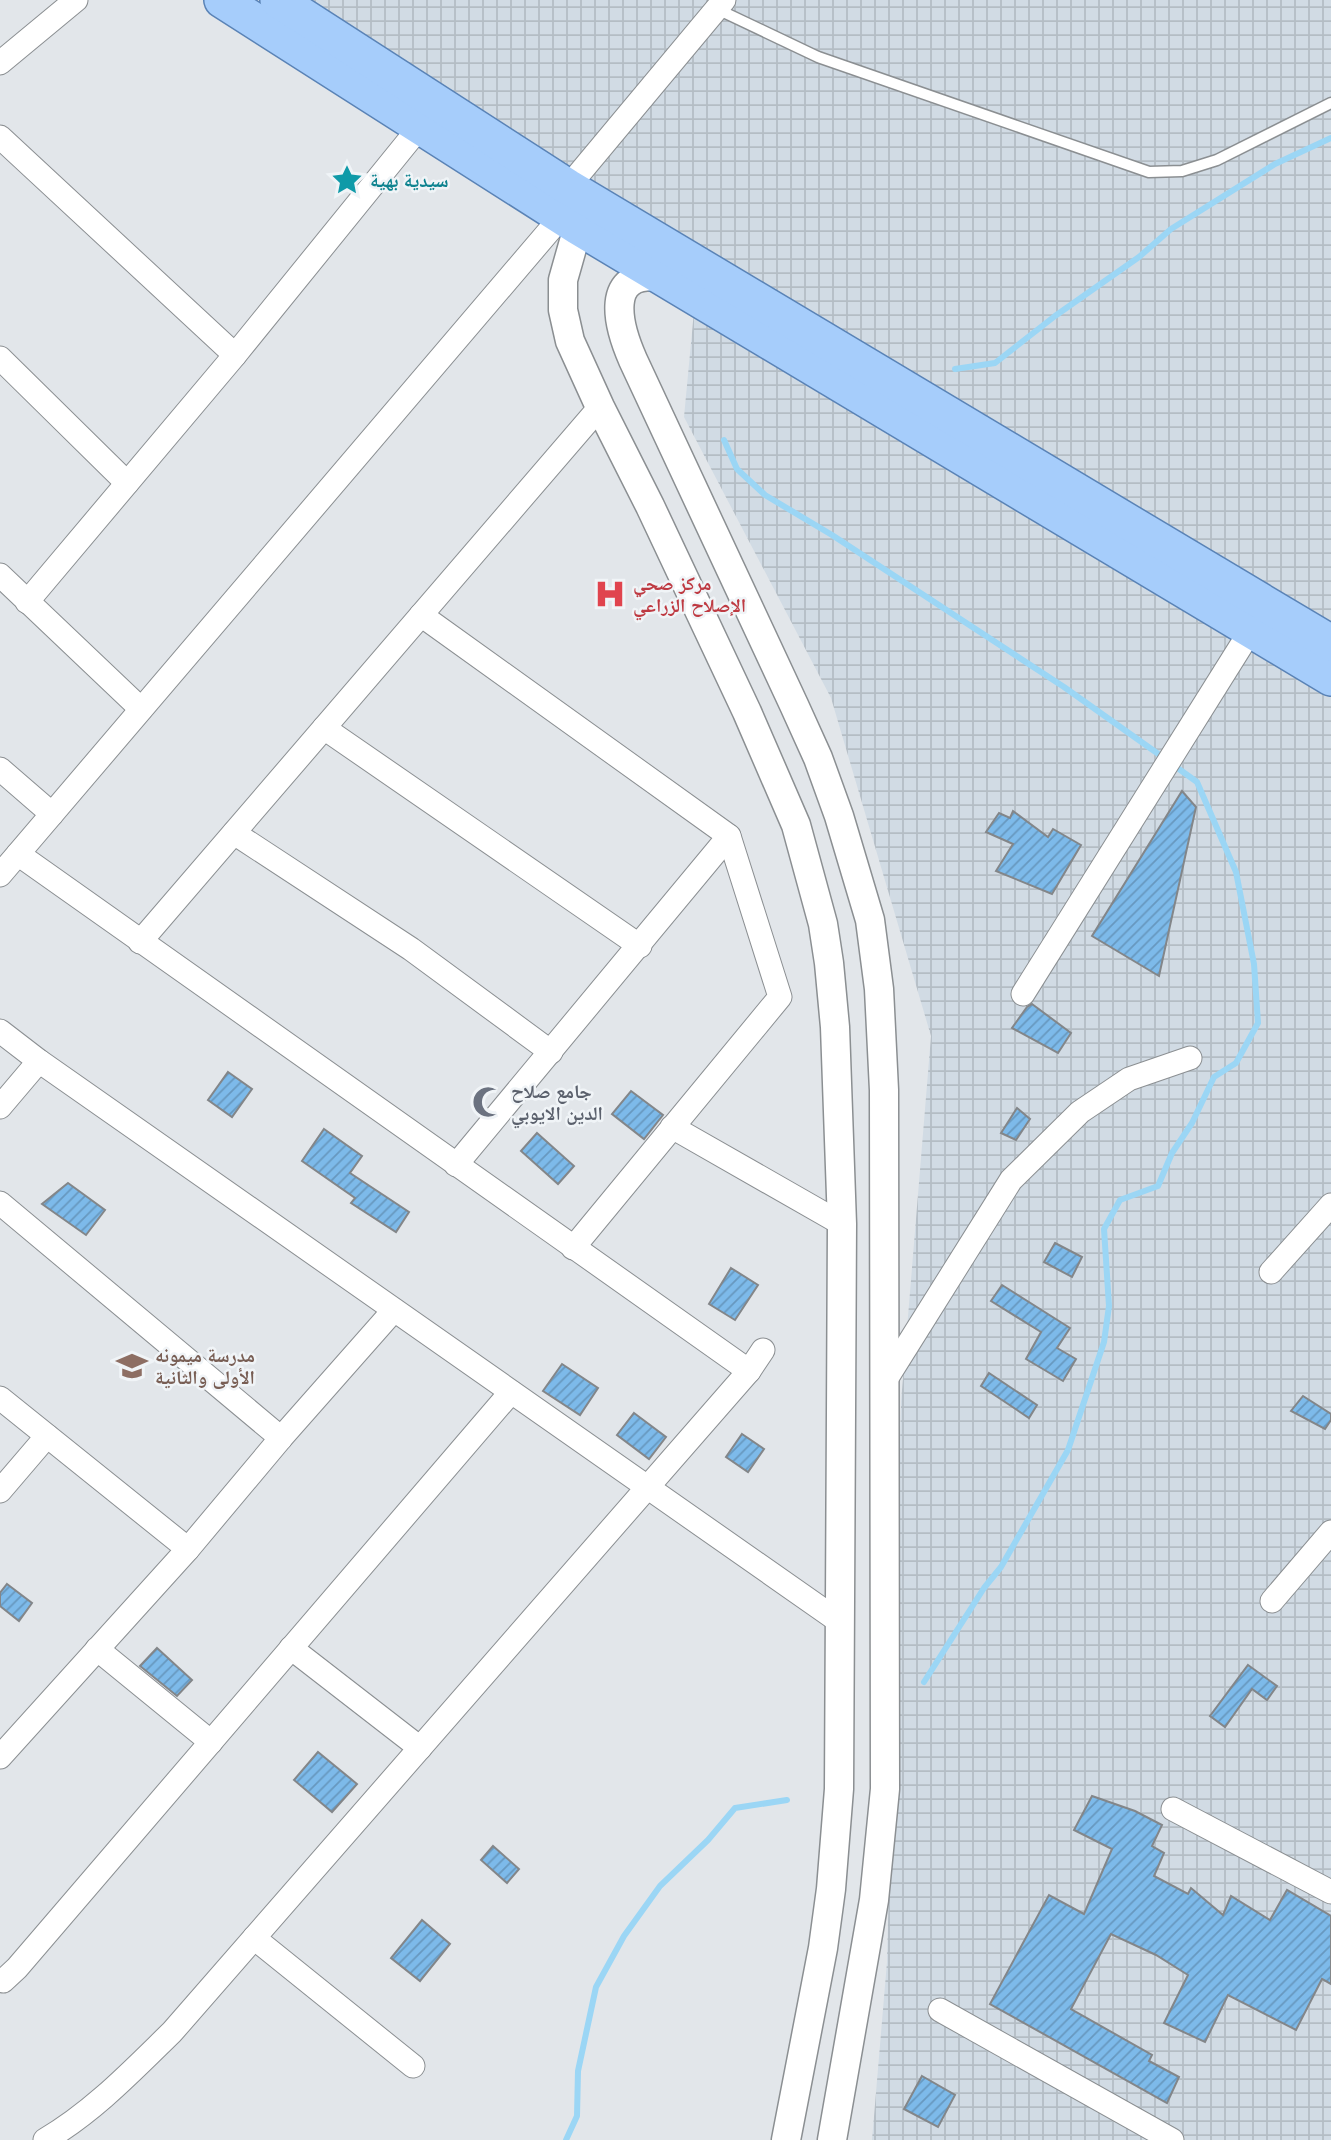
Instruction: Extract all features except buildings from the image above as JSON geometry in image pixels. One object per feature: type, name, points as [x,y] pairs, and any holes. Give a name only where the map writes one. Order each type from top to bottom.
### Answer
[{"type":"main road","points":[[222,0],[419,128],[1331,643]]},
{"type":"main road","points":[[278,0],[661,277],[1331,678]]},
{"type":"street","points":[[0,63],[76,0]]},
{"type":"street","points":[[0,875],[569,211],[715,3]]},
{"type":"street","points":[[27,602],[235,355],[419,128]]},
{"type":"street","points":[[0,137],[235,355]]},
{"type":"street","points":[[569,211],[563,310],[573,349],[747,712],[796,825],[824,924],[831,985],[842,1224],[839,1789],[831,1888],[820,1962],[786,2140]]},
{"type":"street","points":[[661,277],[648,275],[635,279],[627,286],[620,299],[620,327],[818,758],[852,853],[870,920],[879,989],[884,1090],[883,1578],[886,1723],[881,1843],[874,1900],[832,2140]]},
{"type":"street","points":[[0,358],[127,483]]},
{"type":"street","points":[[140,943],[600,407]]},
{"type":"street","points":[[0,575],[141,709]]},
{"type":"street","points":[[421,615],[729,836],[780,996],[573,1248]]},
{"type":"street","points":[[1023,994],[1251,630]]},
{"type":"street","points":[[324,728],[640,946]]},
{"type":"street","points":[[0,769],[52,814]]},
{"type":"street","points":[[233,833],[411,949],[551,1052]]},
{"type":"street","points":[[456,1165],[729,836]]},
{"type":"street","points":[[18,855],[749,1371]]},
{"type":"street","points":[[0,1031],[840,1622]]},
{"type":"street","points":[[885,1381],[1011,1180],[1080,1112],[1119,1085],[1190,1058]]},
{"type":"street","points":[[0,1107],[39,1061]]},
{"type":"street","points":[[672,1127],[842,1224]]},
{"type":"street","points":[[0,1203],[281,1438]]},
{"type":"street","points":[[1271,1272],[1331,1205]]},
{"type":"street","points":[[0,1757],[188,1549],[394,1310]]},
{"type":"street","points":[[44,2140],[69,2126],[125,2078],[172,2032],[749,1371],[763,1350]]},
{"type":"street","points":[[0,1980],[3,1981],[17,1968],[511,1392]]},
{"type":"street","points":[[0,1398],[188,1549]]},
{"type":"street","points":[[0,1491],[47,1436]]},
{"type":"street","points":[[1272,1601],[1331,1532]]},
{"type":"street","points":[[840,1568],[883,1578]]},
{"type":"street","points":[[291,1648],[420,1748]]},
{"type":"street","points":[[97,1649],[211,1742]]},
{"type":"street","points":[[1173,1809],[1331,1892]]},
{"type":"street","points":[[254,1938],[413,2066]]},
{"type":"street","points":[[940,2010],[1172,2140]]},
{"type":"lane","points":[[715,3],[818,57],[1149,172],[1182,171],[1217,160],[1331,103]]},
{"type":"shaded area","points":[[286,0],[1331,0],[1331,2140],[872,2140],[887,1962],[901,1402],[931,1036],[831,698],[684,417],[699,258]]},
{"type":"waterway","points":[[955,369],[995,363],[1055,316],[1139,257],[1171,229],[1275,164],[1331,138]]},
{"type":"waterway","points":[[724,440],[737,469],[765,495],[832,535],[1064,687],[1164,758]]},
{"type":"waterway","points":[[924,1682],[984,1588],[1001,1567],[1068,1450],[1104,1342],[1109,1306],[1104,1229],[1120,1200],[1158,1186],[1172,1153],[1192,1123],[1214,1077],[1236,1063],[1258,1023],[1254,964],[1236,872],[1197,782],[1172,764]]},
{"type":"waterway","points":[[566,2140],[577,2116],[578,2071],[596,1987],[624,1936],[660,1886],[708,1840],[735,1808],[787,1800]]},
{"type":"place","name":"سيدية بهية","points":[[347,180]]},
{"type":"place","name":"مركز صحي الإصلاح الزراعي","points":[[610,594]]},
{"type":"place","name":"جامع صلاح الدين الايوبي","points":[[488,1102]]},
{"type":"place","name":"مدرسة ميمونه الأولى والثانية","points":[[132,1366]]}]
